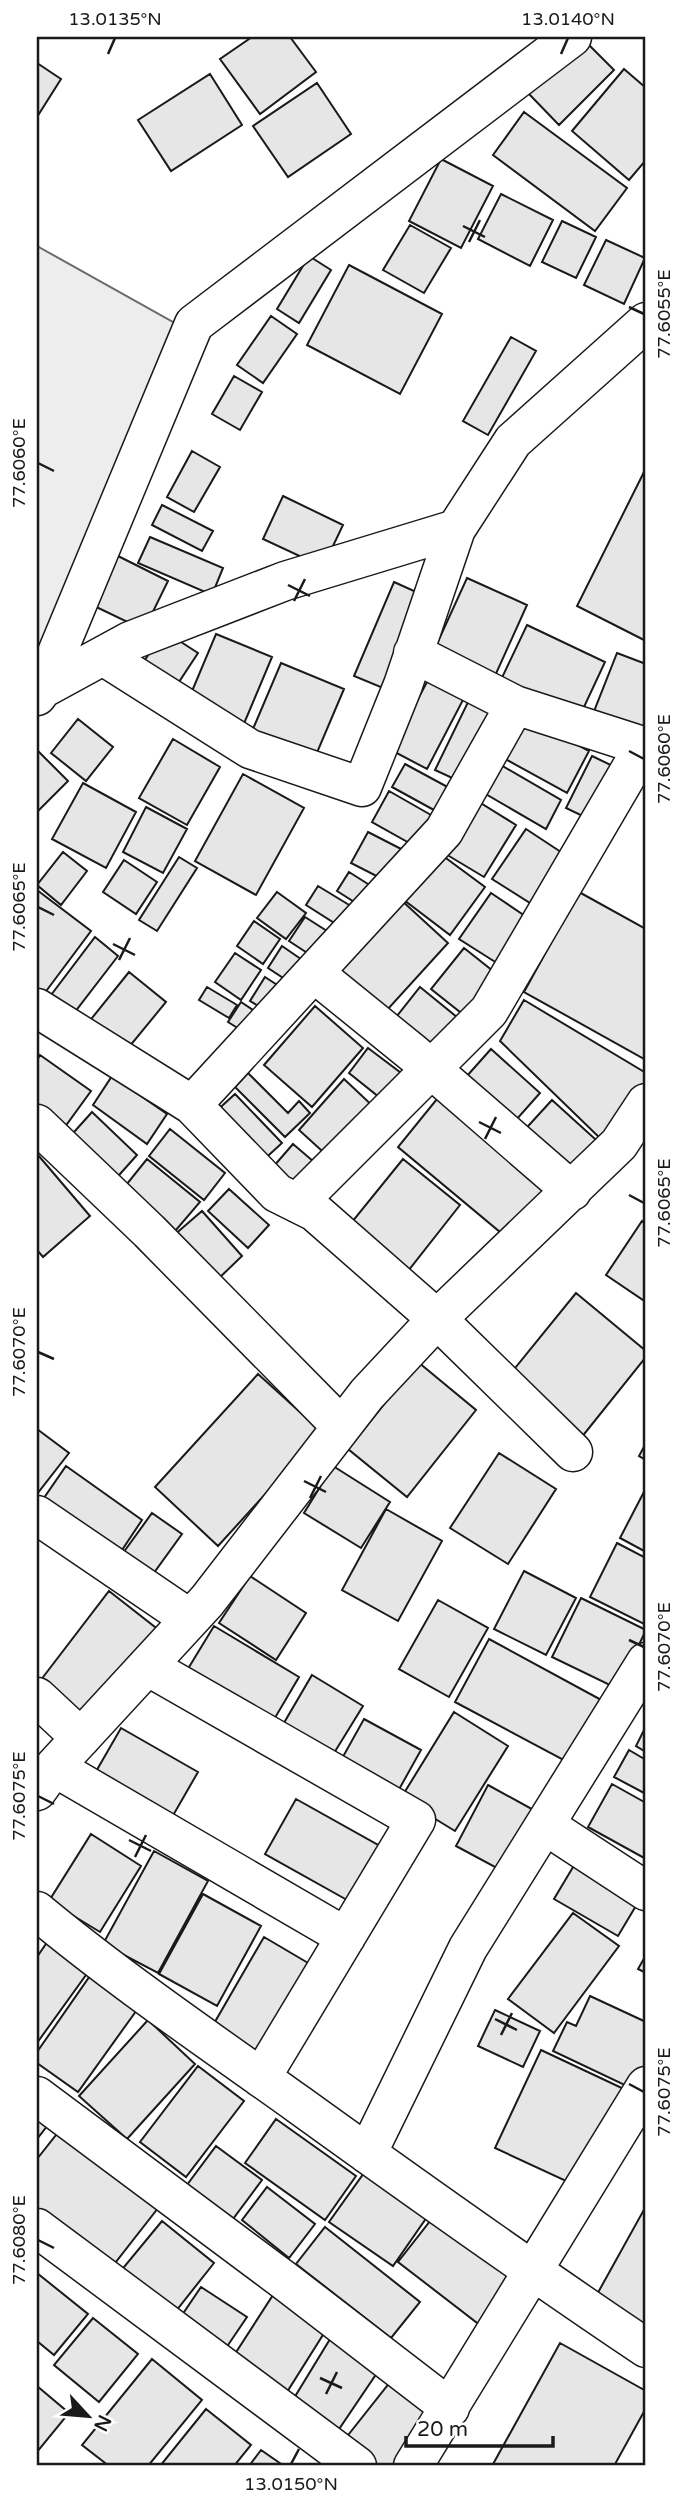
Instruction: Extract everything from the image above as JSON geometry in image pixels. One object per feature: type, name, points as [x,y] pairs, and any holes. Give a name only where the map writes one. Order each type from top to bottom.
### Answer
[{"type":"street","points":[[39,692],[194,324],[572,37]]},
{"type":"street","points":[[103,656],[250,748],[362,787],[403,685],[456,529],[513,441],[646,322]]},
{"type":"street","points":[[39,692],[130,641],[285,581],[456,529]]},
{"type":"street","points":[[297,1203],[489,1011],[645,746],[516,705],[413,653]]},
{"type":"street","points":[[192,1105],[444,831],[516,705]]},
{"type":"street","points":[[314,972],[572,1191]]},
{"type":"street","points":[[37,1008],[192,1105],[277,1194],[315,1212],[437,1319],[573,1452]]},
{"type":"street","points":[[346,1937],[46,1779],[207,1601],[367,1394],[437,1319],[619,1144],[646,1103]]},
{"type":"street","points":[[37,1124],[149,1231],[341,1426]]},
{"type":"street","points":[[37,1515],[190,1619]]},
{"type":"street","points":[[367,2154],[468,1948],[646,1662]]},
{"type":"street","points":[[147,1666],[416,1820],[261,2078]]},
{"type":"street","points":[[37,1697],[81,1738]]},
{"type":"street","points":[[545,1825],[646,1891]]},
{"type":"street","points":[[37,1911],[87,1953],[261,2078],[533,2273],[646,2348]]},
{"type":"street","points":[[413,2466],[646,2086]]},
{"type":"street","points":[[37,2096],[450,2408]]},
{"type":"street","points":[[37,2228],[356,2466]]},
{"type":"shaded area","points":[[37,246],[180,326],[37,667]]},
{"type":"building","points":[[252,37],[290,37],[316,72],[260,114],[220,59]]},
{"type":"building","points":[[583,39],[614,70],[559,125],[529,94]]},
{"type":"building","points":[[37,63],[61,79],[37,117]]},
{"type":"building","points":[[624,69],[646,88],[646,160],[629,180],[572,131]]},
{"type":"building","points":[[210,74],[242,125],[171,171],[138,120]]},
{"type":"building","points":[[317,83],[351,134],[288,177],[253,126]]},
{"type":"building","points":[[524,112],[627,188],[595,231],[493,155]]},
{"type":"building","points":[[441,159],[493,186],[461,248],[409,221]]},
{"type":"building","points":[[501,194],[553,220],[530,266],[478,239]]},
{"type":"building","points":[[562,221],[596,237],[576,278],[542,262]]},
{"type":"building","points":[[410,225],[451,248],[424,293],[383,270]]},
{"type":"building","points":[[606,240],[645,258],[624,304],[584,285]]},
{"type":"building","points":[[309,256],[331,270],[299,323],[277,309]]},
{"type":"building","points":[[349,265],[442,314],[400,394],[307,345]]},
{"type":"building","points":[[271,316],[297,334],[263,383],[237,365]]},
{"type":"building","points":[[511,337],[536,351],[488,435],[463,421]]},
{"type":"building","points":[[234,376],[262,392],[240,430],[212,414]]},
{"type":"building","points":[[192,451],[220,467],[194,512],[167,497]]},
{"type":"building","points":[[646,468],[646,641],[577,606]]},
{"type":"building","points":[[283,496],[343,525],[323,567],[263,539]]},
{"type":"building","points":[[162,505],[213,531],[202,551],[152,525]]},
{"type":"building","points":[[150,537],[223,568],[212,595],[138,563]]},
{"type":"building","points":[[114,554],[168,581],[144,630],[90,604]]},
{"type":"building","points":[[467,578],[527,605],[490,687],[430,659]]},
{"type":"building","points":[[394,582],[423,595],[383,688],[354,676]]},
{"type":"building","points":[[527,625],[605,662],[577,722],[498,686]]},
{"type":"building","points":[[164,631],[198,653],[173,691],[139,669]]},
{"type":"building","points":[[216,634],[272,657],[243,726],[187,703]]},
{"type":"building","points":[[617,653],[646,664],[646,741],[591,719]]},
{"type":"building","points":[[281,663],[344,689],[313,762],[250,736]]},
{"type":"building","points":[[428,680],[464,698],[427,769],[391,750]]},
{"type":"building","points":[[470,698],[498,712],[465,784],[435,770]]},
{"type":"building","points":[[521,714],[589,751],[567,793],[498,755]]},
{"type":"building","points":[[78,719],[113,747],[86,781],[51,753]]},
{"type":"building","points":[[173,739],[220,767],[187,825],[139,798]]},
{"type":"building","points":[[37,750],[68,781],[37,812]]},
{"type":"building","points":[[592,756],[619,769],[593,821],[566,808]]},
{"type":"building","points":[[494,761],[561,800],[546,829],[477,789]]},
{"type":"building","points":[[405,764],[455,791],[443,815],[392,787]]},
{"type":"building","points":[[243,774],[304,808],[256,895],[195,861]]},
{"type":"building","points":[[83,783],[136,812],[106,868],[52,839]]},
{"type":"building","points":[[389,791],[438,819],[420,849],[372,822]]},
{"type":"building","points":[[471,797],[516,825],[484,877],[439,850]]},
{"type":"building","points":[[146,807],[187,829],[163,873],[123,852]]},
{"type":"building","points":[[526,829],[570,858],[538,908],[492,879]]},
{"type":"building","points":[[368,832],[409,853],[392,884],[351,863]]},
{"type":"building","points":[[435,850],[485,887],[450,935],[400,897]]},
{"type":"building","points":[[63,852],[87,871],[61,905],[37,885]]},
{"type":"building","points":[[179,857],[197,868],[157,931],[139,920]]},
{"type":"building","points":[[124,860],[157,882],[136,914],[103,892]]},
{"type":"building","points":[[349,872],[379,891],[367,910],[337,891]]},
{"type":"building","points":[[318,886],[359,911],[347,931],[306,905]]},
{"type":"building","points":[[37,890],[91,931],[38,1002],[37,1001]]},
{"type":"building","points":[[277,892],[306,913],[286,939],[257,918]]},
{"type":"building","points":[[579,892],[646,929],[646,1060],[524,992]]},
{"type":"building","points":[[491,893],[531,920],[500,965],[459,939]]},
{"type":"building","points":[[400,899],[448,943],[377,1021],[329,977]]},
{"type":"building","points":[[305,917],[338,938],[321,962],[289,941]]},
{"type":"building","points":[[254,921],[280,939],[263,964],[237,946]]},
{"type":"building","points":[[95,937],[118,956],[68,1021],[45,1003]]},
{"type":"building","points":[[282,946],[311,966],[297,987],[268,968]]},
{"type":"building","points":[[464,948],[503,979],[470,1020],[431,989]]},
{"type":"building","points":[[235,953],[261,970],[241,1000],[215,982]]},
{"type":"building","points":[[129,972],[166,1002],[120,1058],[84,1028]]},
{"type":"building","points":[[265,977],[288,992],[274,1015],[250,1001]]},
{"type":"building","points":[[207,987],[237,1005],[229,1018],[199,1000]]},
{"type":"building","points":[[420,987],[463,1022],[433,1060],[389,1026]]},
{"type":"building","points":[[524,1000],[646,1073],[646,1090],[605,1143],[500,1041]]},
{"type":"building","points":[[241,1002],[265,1018],[252,1037],[228,1022]]},
{"type":"building","points":[[315,1006],[363,1048],[312,1107],[264,1065]]},
{"type":"building","points":[[368,1048],[409,1079],[389,1105],[349,1073]]},
{"type":"building","points":[[491,1049],[540,1093],[507,1130],[458,1086]]},
{"type":"building","points":[[40,1055],[91,1091],[59,1135],[37,1119],[37,1060]]},
{"type":"building","points":[[248,1073],[288,1113],[299,1101],[310,1113],[285,1137],[235,1087]]},
{"type":"building","points":[[112,1076],[167,1114],[147,1144],[93,1105]]},
{"type":"building","points":[[344,1079],[377,1110],[332,1160],[299,1130]]},
{"type":"building","points":[[235,1094],[282,1143],[258,1165],[212,1115]]},
{"type":"building","points":[[437,1099],[552,1195],[512,1242],[398,1147]]},
{"type":"building","points":[[552,1100],[605,1148],[571,1185],[519,1136]]},
{"type":"building","points":[[92,1112],[137,1155],[112,1183],[66,1141]]},
{"type":"building","points":[[170,1129],[225,1173],[204,1200],[149,1156]]},
{"type":"building","points":[[293,1144],[320,1167],[293,1198],[267,1174]]},
{"type":"building","points":[[38,1155],[90,1216],[43,1257],[37,1250]]},
{"type":"building","points":[[147,1159],[200,1202],[170,1237],[118,1195]]},
{"type":"building","points":[[403,1159],[460,1205],[401,1280],[343,1233]]},
{"type":"building","points":[[229,1189],[269,1225],[248,1248],[208,1211]]},
{"type":"building","points":[[202,1211],[242,1256],[214,1283],[173,1236]]},
{"type":"building","points":[[642,1221],[646,1224],[646,1302],[606,1275]]},
{"type":"building","points":[[576,1293],[646,1351],[646,1357],[581,1438],[507,1378]]},
{"type":"building","points":[[418,1362],[476,1410],[407,1497],[348,1449]]},
{"type":"building","points":[[258,1374],[322,1432],[218,1546],[155,1487]]},
{"type":"building","points":[[37,1429],[69,1453],[37,1494]]},
{"type":"building","points":[[646,1443],[646,1460],[639,1456]]},
{"type":"building","points":[[499,1453],[556,1489],[508,1564],[450,1528]]},
{"type":"building","points":[[66,1466],[142,1520],[114,1562],[37,1508]]},
{"type":"building","points":[[333,1466],[390,1502],[361,1548],[304,1513]]},
{"type":"building","points":[[646,1488],[646,1552],[620,1538]]},
{"type":"building","points":[[386,1509],[442,1541],[398,1621],[342,1590]]},
{"type":"building","points":[[152,1513],[182,1534],[148,1581],[118,1560]]},
{"type":"building","points":[[617,1543],[646,1558],[646,1625],[590,1597]]},
{"type":"building","points":[[524,1571],[576,1598],[546,1655],[494,1629]]},
{"type":"building","points":[[250,1576],[306,1613],[276,1660],[219,1623]]},
{"type":"building","points":[[109,1591],[160,1631],[84,1727],[37,1685]]},
{"type":"building","points":[[581,1598],[646,1630],[618,1689],[552,1657]]},
{"type":"building","points":[[438,1600],[488,1628],[449,1697],[399,1669]]},
{"type":"building","points":[[214,1626],[299,1677],[269,1728],[183,1677]]},
{"type":"building","points":[[489,1639],[605,1702],[571,1764],[455,1702]]},
{"type":"building","points":[[312,1675],[363,1706],[331,1758],[281,1728]]},
{"type":"building","points":[[454,1712],[508,1746],[455,1831],[401,1798]]},
{"type":"building","points":[[364,1719],[421,1750],[397,1793],[340,1762]]},
{"type":"building","points":[[646,1726],[646,1752],[636,1746]]},
{"type":"building","points":[[121,1728],[198,1772],[171,1819],[94,1775]]},
{"type":"building","points":[[629,1750],[646,1760],[646,1794],[614,1777]]},
{"type":"building","points":[[612,1784],[646,1803],[646,1859],[588,1827]]},
{"type":"building","points":[[488,1785],[539,1813],[506,1873],[456,1846]]},
{"type":"building","points":[[296,1799],[387,1850],[356,1905],[265,1854]]},
{"type":"building","points":[[91,1834],[141,1866],[100,1932],[49,1901]]},
{"type":"building","points":[[154,1851],[208,1881],[158,1973],[103,1944]]},
{"type":"building","points":[[579,1857],[643,1894],[618,1936],[554,1899]]},
{"type":"building","points":[[203,1894],[261,1926],[217,2006],[159,1974]]},
{"type":"building","points":[[573,1913],[619,1946],[554,2033],[508,1999]]},
{"type":"building","points":[[264,1937],[320,1970],[268,2059],[212,2027]]},
{"type":"building","points":[[50,1938],[91,1968],[37,2043],[37,1957]]},
{"type":"building","points":[[646,1955],[646,1973],[638,1969]]},
{"type":"building","points":[[92,1973],[139,2007],[78,2092],[37,2063],[37,2052]]},
{"type":"building","points":[[590,1996],[646,2022],[646,2061],[633,2089],[553,2051],[567,2022],[576,2026]]},
{"type":"building","points":[[495,2010],[540,2031],[523,2067],[478,2046]]},
{"type":"building","points":[[148,2020],[195,2064],[127,2139],[79,2096]]},
{"type":"building","points":[[541,2050],[624,2089],[579,2187],[495,2148]]},
{"type":"building","points":[[198,2066],[244,2101],[186,2177],[140,2142]]},
{"type":"building","points":[[37,2110],[51,2121],[37,2139]]},
{"type":"building","points":[[276,2119],[356,2176],[325,2220],[245,2163]]},
{"type":"building","points":[[64,2125],[162,2203],[108,2272],[37,2217],[37,2159]]},
{"type":"building","points":[[216,2146],[262,2180],[224,2231],[178,2197]]},
{"type":"building","points":[[364,2173],[427,2217],[393,2266],[329,2222]]},
{"type":"building","points":[[267,2187],[315,2224],[289,2258],[242,2220]]},
{"type":"building","points":[[646,2206],[646,2321],[639,2334],[590,2307]]},
{"type":"building","points":[[438,2211],[524,2279],[485,2329],[398,2262]]},
{"type":"building","points":[[162,2221],[214,2263],[172,2316],[119,2273]]},
{"type":"building","points":[[325,2227],[420,2302],[391,2338],[296,2264]]},
{"type":"building","points":[[37,2273],[88,2314],[54,2355],[37,2341]]},
{"type":"building","points":[[201,2287],[247,2317],[224,2351],[178,2321]]},
{"type":"building","points":[[273,2295],[326,2330],[287,2392],[233,2357]]},
{"type":"building","points":[[93,2318],[138,2354],[99,2402],[54,2365]]},
{"type":"building","points":[[335,2331],[383,2364],[333,2438],[288,2408]]},
{"type":"building","points":[[560,2343],[646,2391],[646,2408],[614,2466],[492,2466]]},
{"type":"building","points":[[152,2359],[202,2400],[148,2466],[109,2466],[82,2445]]},
{"type":"building","points":[[391,2381],[439,2419],[400,2466],[377,2466],[345,2439]]},
{"type":"building","points":[[37,2386],[69,2413],[37,2452]]},
{"type":"building","points":[[206,2409],[251,2445],[234,2466],[160,2466]]},
{"type":"building","points":[[261,2450],[284,2466],[249,2466]]}]
